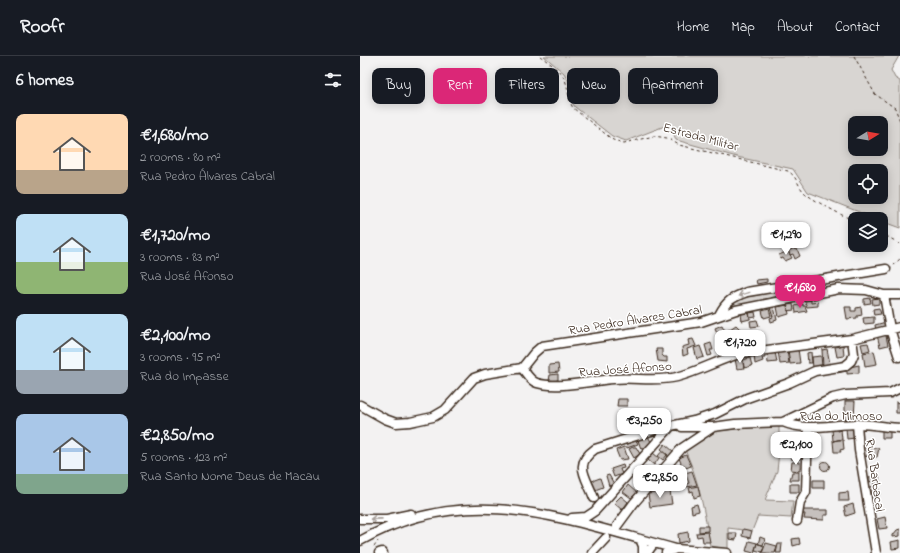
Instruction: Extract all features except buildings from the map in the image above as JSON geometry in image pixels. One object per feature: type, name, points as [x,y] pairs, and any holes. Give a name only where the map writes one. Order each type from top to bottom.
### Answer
[{"type":"street","points":[[720,315],[724,305],[729,300],[740,295],[823,279],[886,269]]},
{"type":"street","points":[[823,279],[826,292]]},
{"type":"street","name":"Rua Pedro Álvares Cabral","points":[[522,368],[534,353],[542,346],[701,322],[720,315],[839,289],[866,290],[884,295],[900,295]]},
{"type":"street","points":[[884,295],[890,329],[899,357]]},
{"type":"street","name":"Rua José Afonso","points":[[522,368],[534,382],[546,385],[614,379],[658,380],[697,371],[726,357],[743,353],[852,339],[900,327]]},
{"type":"street","points":[[594,498],[583,469],[582,462],[586,455],[595,449],[661,428],[715,414],[747,398],[789,383],[815,371],[845,366],[854,354],[852,339]]},
{"type":"street","points":[[360,405],[385,419],[396,423],[410,422],[433,417],[444,410],[474,378],[485,374],[522,368]]},
{"type":"street","points":[[890,393],[900,388]]},
{"type":"street","points":[[671,426],[713,427],[734,424],[783,422],[833,398],[846,395],[890,393],[900,395]]},
{"type":"street","name":"Rua do Mimoso","points":[[783,422],[794,426],[808,427],[857,424],[900,428]]},
{"type":"street","name":"Rua Barbacal","points":[[857,424],[859,450],[876,553]]},
{"type":"street","points":[[360,519],[387,519],[416,513],[478,508],[519,510],[565,519],[591,518],[671,426]]},
{"type":"street","points":[[617,526],[634,503],[682,448],[713,427]]},
{"type":"street","points":[[797,521],[800,502],[806,492],[808,427]]},
{"type":"street","points":[[360,541],[396,524],[442,511]]},
{"type":"street","points":[[591,518],[599,528],[656,544],[676,549],[727,553]]},
{"type":"street","points":[[592,553],[606,538]]},
{"type":"street","points":[[640,539],[643,546],[643,553]]},
{"type":"street","points":[[647,553],[656,544]]},
{"type":"street","points":[[656,544],[657,553]]},
{"type":"street","points":[[666,553],[676,549]]},
{"type":"path","name":"Estrada Militar","points":[[540,56],[556,69],[564,78],[569,101],[573,108],[613,140],[624,143],[654,136],[667,138],[679,145],[788,171],[795,175],[803,192],[848,218]]},
{"type":"path","points":[[854,56],[876,94],[895,108],[900,121]]},
{"type":"path","points":[[888,237],[900,245]]},
{"type":"path","points":[[886,269],[898,263],[900,259]]},
{"type":"path","points":[[378,541],[379,552]]},
{"type":"shaded area","points":[[544,56],[899,56],[891,70],[895,78],[900,81],[900,228],[888,224],[888,212],[859,212],[808,192],[793,169],[737,157],[676,140],[670,124],[626,141],[612,136],[575,107],[573,104],[620,104],[620,68],[567,68],[567,78],[559,68]]},
{"type":"shaded area","points":[[814,285],[816,288],[804,293],[727,310],[727,307],[737,299]]},
{"type":"shaded area","points":[[779,425],[777,471],[765,500],[793,501],[791,518],[758,516],[752,531],[728,528],[728,549],[710,546],[704,509],[698,485],[685,450],[703,440],[702,437],[716,431]]}]
